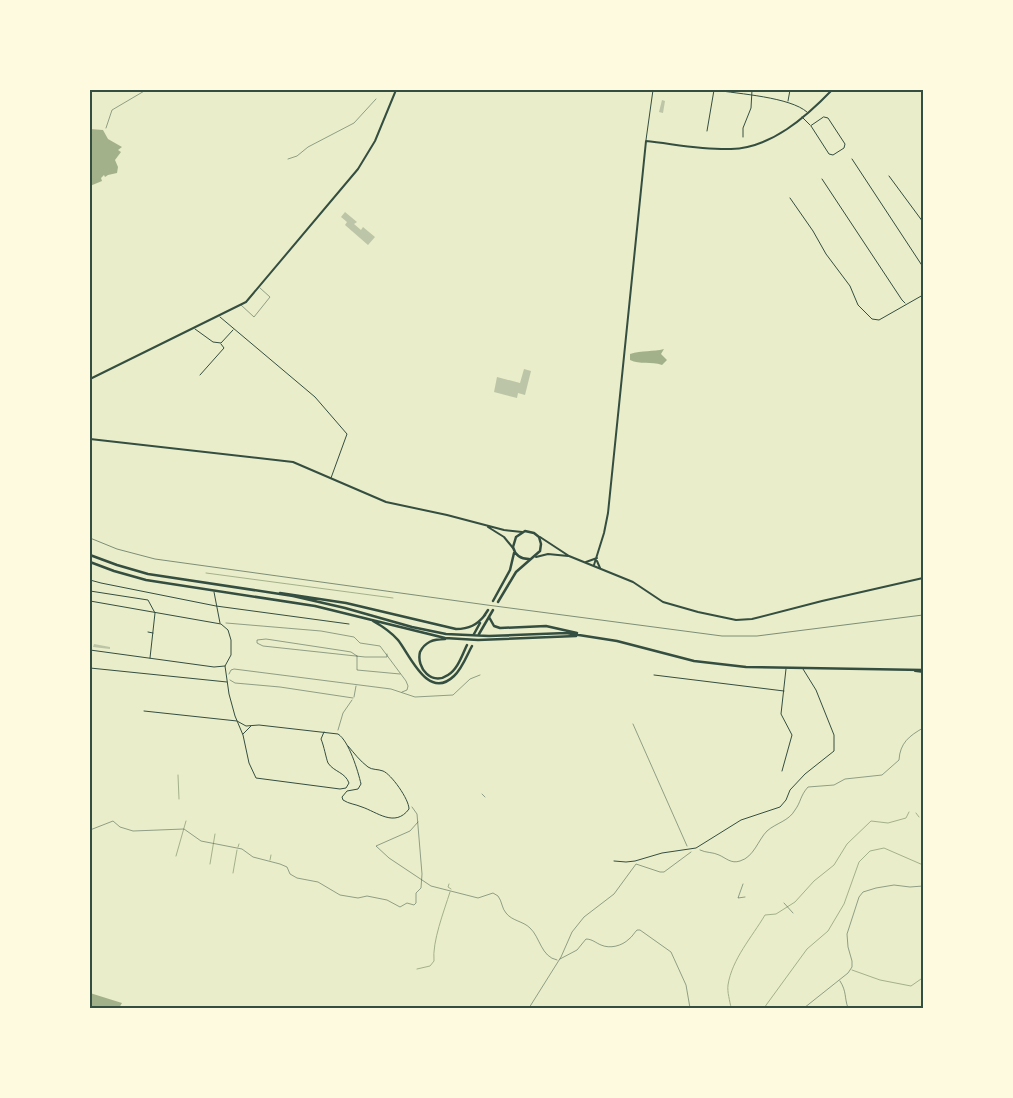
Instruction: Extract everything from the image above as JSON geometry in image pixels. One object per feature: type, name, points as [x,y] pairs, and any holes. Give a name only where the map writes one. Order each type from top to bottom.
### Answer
[{"type":"main road","points":[[493,601],[510,570],[514,550],[513,544],[516,537],[524,532],[531,532],[537,536],[541,546],[536,557],[529,559],[522,558],[514,550]]},
{"type":"main road","points":[[90,555],[117,566],[148,574],[346,603],[456,628],[464,629],[472,626],[485,615]]},
{"type":"main road","points":[[498,602],[516,572],[529,559]]},
{"type":"main road","points":[[90,562],[146,580],[300,603],[424,634],[455,639],[489,640],[580,635]]},
{"type":"main road","points":[[271,592],[345,608],[432,631],[464,636],[560,632],[617,641],[699,662],[803,669],[923,671]]},
{"type":"main road","points":[[474,634],[488,610]]},
{"type":"main road","points":[[479,634],[493,610]]},
{"type":"main road","points":[[357,616],[378,624],[391,633],[419,673],[435,682],[446,681],[454,676],[472,646]]},
{"type":"main road","points":[[489,618],[494,626],[500,628],[546,626],[571,631],[580,635]]},
{"type":"main road","points":[[455,639],[436,639],[424,645],[419,659],[420,666],[425,672],[436,678],[448,676],[467,645]]},
{"type":"street","points":[[90,379],[241,305],[259,287],[358,169],[374,144],[396,90]]},
{"type":"street","points":[[594,565],[608,513],[646,141],[653,90]]},
{"type":"street","points":[[707,131],[714,90],[788,102],[800,106],[807,112]]},
{"type":"street","points":[[743,138],[743,128],[751,108],[752,90]]},
{"type":"street","points":[[788,102],[790,90]]},
{"type":"street","points":[[646,141],[731,149],[757,144],[778,135],[832,90]]},
{"type":"street","points":[[802,116],[830,155],[834,155],[845,146],[826,117],[811,126]]},
{"type":"street","points":[[852,159],[923,267]]},
{"type":"street","points":[[889,176],[923,222]]},
{"type":"street","points":[[822,179],[896,292],[906,303]]},
{"type":"street","points":[[790,198],[813,230],[826,254],[850,286],[858,305],[872,319],[879,320],[923,295]]},
{"type":"street","points":[[219,316],[315,397],[331,417],[345,430],[347,434],[331,478]]},
{"type":"street","points":[[194,328],[214,342],[221,344],[224,348],[200,375]]},
{"type":"street","points":[[221,344],[234,329]]},
{"type":"street","points":[[90,439],[293,462],[386,502],[510,531],[524,532]]},
{"type":"street","points":[[484,525],[504,537],[514,550]]},
{"type":"street","points":[[537,536],[569,556],[633,582],[668,604],[732,619],[748,620],[923,578]]},
{"type":"street","points":[[536,557],[548,554],[569,556]]},
{"type":"street","points":[[586,562],[597,558]]},
{"type":"street","points":[[597,558],[600,568]]},
{"type":"street","points":[[90,580],[216,606],[349,624]]},
{"type":"street","points":[[214,590],[221,624]]},
{"type":"street","points":[[90,591],[146,599],[155,613],[150,659]]},
{"type":"street","points":[[90,602],[221,624],[228,630],[232,640],[230,655],[225,666],[230,701],[243,735],[249,763],[256,778],[343,789],[349,781],[328,762],[326,750],[321,739],[324,732]]},
{"type":"street","points":[[148,632],[154,633]]},
{"type":"street","points":[[90,650],[214,667],[225,666]]},
{"type":"street","points":[[90,668],[227,682]]},
{"type":"street","points":[[782,771],[792,735],[782,714],[786,668]]},
{"type":"street","points":[[614,860],[626,862],[662,853],[696,848],[741,820],[780,807],[786,800],[790,790],[805,774],[834,751],[834,735],[816,690],[803,669]]},
{"type":"street","points":[[654,675],[784,691]]},
{"type":"street","points":[[144,711],[237,722],[251,726],[259,725],[338,734],[344,738],[348,746],[361,786],[358,789],[346,791],[342,797],[343,800],[378,815],[386,817],[403,815],[408,809],[409,804],[388,774],[384,771],[368,767],[348,746]]},
{"type":"street","points":[[243,735],[251,726]]},
{"type":"lane","points":[[241,305],[254,316],[270,297],[259,287]]},
{"type":"path","points":[[106,128],[112,110],[146,90]]},
{"type":"path","points":[[288,159],[297,156],[308,146],[354,123],[376,99]]},
{"type":"path","points":[[221,624],[235,623],[321,631],[354,637],[360,643],[380,646],[408,686],[407,690],[401,692]]},
{"type":"path","points":[[357,656],[345,651],[258,638],[257,640],[257,643],[263,646],[357,656],[387,657],[387,654]]},
{"type":"path","points":[[357,656],[357,670],[401,674]]},
{"type":"path","points":[[353,698],[280,687],[235,683],[230,681],[230,674],[233,669],[236,669],[401,692],[415,697],[453,695],[470,679],[480,676]]},
{"type":"path","points":[[338,734],[343,713],[353,698],[356,685]]},
{"type":"path","points":[[632,724],[688,850]]},
{"type":"path","points":[[529,1008],[558,960],[572,932],[584,917],[614,894],[636,864],[664,872],[696,848],[718,854],[731,862],[739,862],[751,855],[759,840],[770,828],[782,822],[795,811],[801,794],[808,787],[834,785],[845,779],[882,775],[899,760],[899,752],[904,741],[923,728]]},
{"type":"path","points":[[482,794],[485,797]]},
{"type":"path","points":[[90,830],[113,821],[120,827],[133,831],[180,828],[188,831],[201,841],[242,849],[252,857],[280,864],[297,878],[318,882],[340,895],[358,898],[367,896],[387,900],[400,907],[407,904],[414,905],[416,903],[416,894],[421,888],[418,814],[409,804]]},
{"type":"path","points":[[418,822],[410,831],[376,846],[389,858],[431,886],[478,898],[493,893],[498,896],[505,912],[530,928],[548,955],[555,960],[577,950],[586,939],[611,947],[622,944],[630,939],[634,932],[640,930],[671,952],[686,985],[690,1008]]},
{"type":"path","points":[[743,884],[738,898],[745,897]]},
{"type":"path","points":[[804,1008],[848,973],[852,967],[847,934],[859,897],[863,892],[894,885],[923,886]]},
{"type":"path","points":[[784,903],[793,913]]},
{"type":"path","points":[[839,980],[846,990],[845,1000],[848,1008]]},
{"type":"shaded area","points":[[90,129],[103,130],[108,139],[122,147],[118,150],[121,152],[115,160],[118,167],[117,173],[105,177],[104,175],[101,178],[102,181],[90,186]]},
{"type":"shaded area","points":[[664,349],[661,354],[667,360],[662,365],[630,360],[630,354]]},
{"type":"shaded area","points":[[90,993],[122,1003],[119,1008],[90,1008]]},
{"type":"building","points":[[662,100],[665,101],[663,113],[659,112]]},
{"type":"building","points":[[345,212],[357,222],[354,224],[361,230],[363,227],[375,237],[368,245],[345,225],[347,222],[341,217]]},
{"type":"building","points":[[524,369],[531,371],[525,395],[518,393],[517,398],[494,392],[497,377],[520,383]]},
{"type":"building","points":[[94,644],[110,647],[110,649],[93,647]]},
{"type":"waterway","points":[[206,573],[393,598]]},
{"type":"waterway","points":[[178,775],[179,799]]},
{"type":"waterway","points":[[731,1008],[728,994],[730,975],[738,957],[765,915],[776,914],[795,902],[814,881],[834,865],[847,844],[871,821],[888,823],[906,818],[909,812]]},
{"type":"waterway","points":[[916,813],[919,817]]},
{"type":"waterway","points":[[176,856],[186,821]]},
{"type":"waterway","points":[[210,864],[215,834]]},
{"type":"waterway","points":[[764,1008],[807,949],[828,931],[844,904],[859,862],[870,851],[884,848],[923,865]]},
{"type":"waterway","points":[[233,873],[237,850]]},
{"type":"waterway","points":[[270,860],[271,855]]},
{"type":"waterway","points":[[449,884],[448,887],[451,889]]},
{"type":"waterway","points":[[417,969],[430,966],[434,961],[437,936],[450,892]]},
{"type":"waterway","points":[[852,970],[880,980],[911,986],[921,979],[923,980]]},
{"type":"railway","points":[[90,538],[117,549],[155,559],[722,636],[757,636],[923,615]]}]
